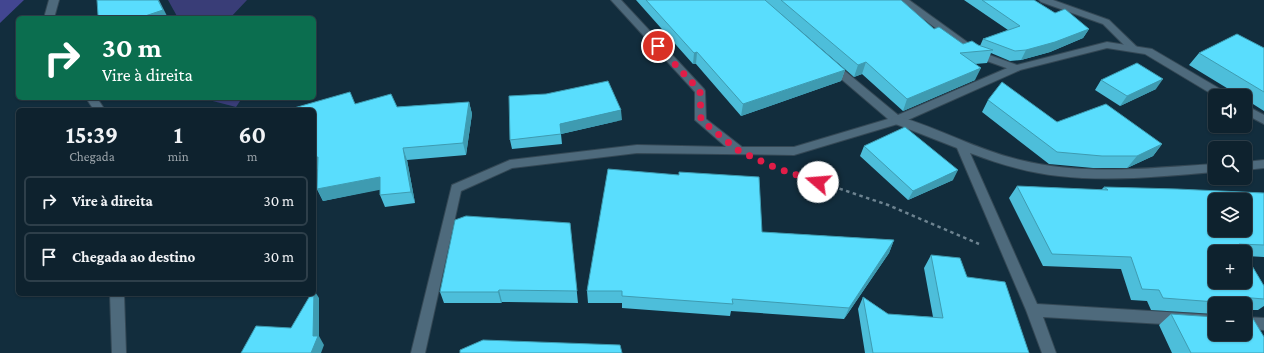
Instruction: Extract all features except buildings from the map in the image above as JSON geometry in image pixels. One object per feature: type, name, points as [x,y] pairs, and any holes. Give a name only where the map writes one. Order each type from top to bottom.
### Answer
[{"type":"street","points":[[50,16],[54,0]]},
{"type":"street","points":[[616,0],[700,91],[701,120],[739,151]]},
{"type":"street","points":[[903,0],[977,54],[1016,68]]},
{"type":"street","points":[[1044,0],[1106,22],[1133,48]]},
{"type":"street","points":[[418,353],[456,188],[510,164],[638,149],[794,151],[897,120],[1016,68],[1107,45],[1148,51],[1211,89]]},
{"type":"street","points":[[820,55],[897,120],[961,145],[1021,164],[1059,172],[1107,173],[1208,168]]},
{"type":"street","points":[[1252,113],[1264,120]]},
{"type":"street","points":[[961,145],[1033,310],[1049,353]]},
{"type":"street","points":[[1252,165],[1264,164]]},
{"type":"street","points":[[117,296],[119,353]]},
{"type":"street","points":[[1033,310],[1208,321]]},
{"type":"street","points":[[1252,323],[1264,324]]},
{"type":"path","points":[[791,173],[888,205],[1010,256]]},
{"type":"shaded area","points":[[0,0],[24,0],[0,23]]},
{"type":"shaded area","points":[[168,0],[247,0],[232,16],[177,16]]},
{"type":"shaded area","points":[[209,100],[241,100],[236,107]]},
{"type":"route","points":[[658,46],[700,91],[701,120],[739,151],[776,168],[818,182]]}]
